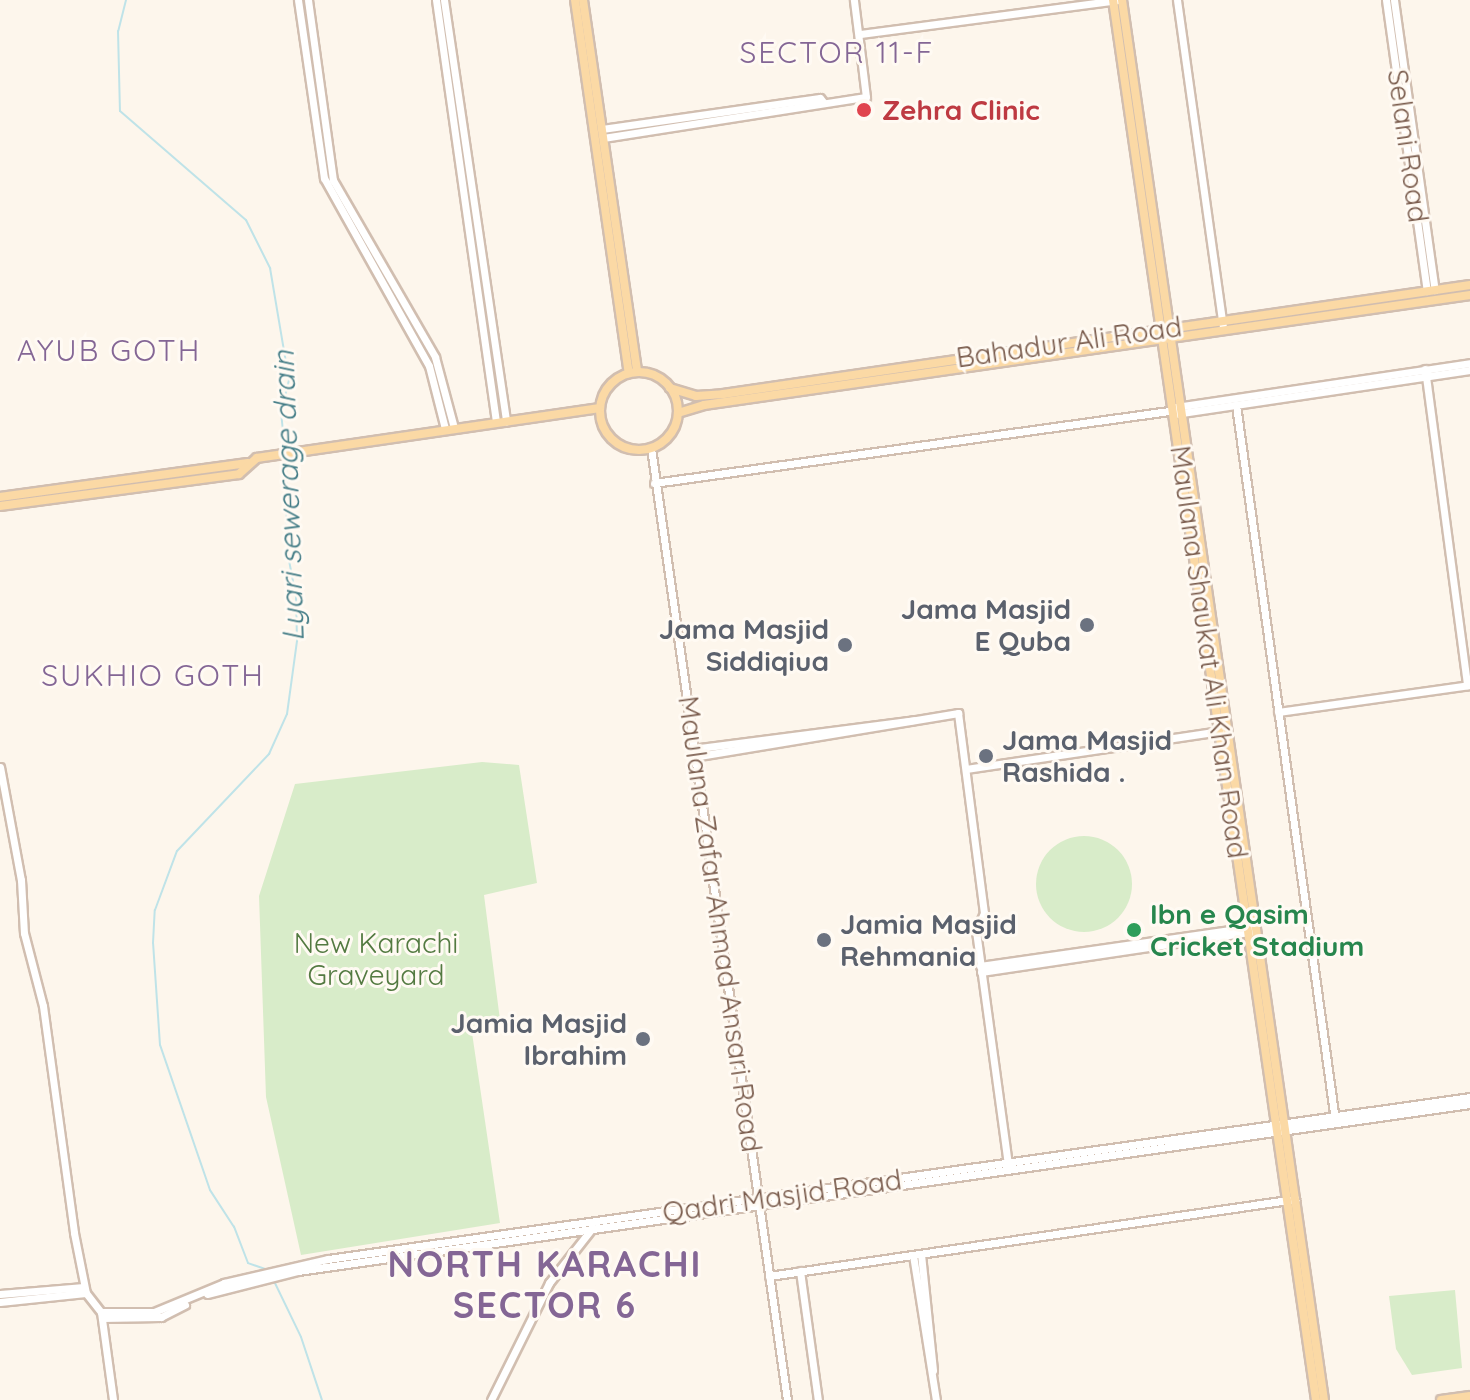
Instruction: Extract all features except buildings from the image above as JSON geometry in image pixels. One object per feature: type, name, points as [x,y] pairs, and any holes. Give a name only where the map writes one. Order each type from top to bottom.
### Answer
[{"type":"main road","points":[[575,0],[633,373]]},
{"type":"main road","points":[[583,0],[633,373]]},
{"type":"main road","name":"Maulana Shaukat Ali Khan Road","points":[[1117,0],[1220,731],[1252,929]]},
{"type":"main road","name":"Bahadur Ali Road","points":[[1223,326],[1470,285]]},
{"type":"main road","name":"Bahadur Ali Road","points":[[670,388],[704,396],[1470,295]]},
{"type":"main road","name":"Bahadur Ali Road","points":[[678,413],[704,405],[1166,334]]},
{"type":"main road","points":[[633,373],[653,375],[670,388],[678,413],[671,433],[651,448],[633,450],[617,444],[605,431],[599,408],[610,384],[633,373]]},
{"type":"main road","points":[[0,497],[248,463],[265,457],[450,428],[599,408]]},
{"type":"main road","name":"Maulana Shaukat Ali Khan Road","points":[[1176,411],[1281,1127],[1316,1400]]},
{"type":"main road","points":[[0,506],[239,474],[248,463]]},
{"type":"main road","name":"Maulana Shaukat Ali Khan Road","points":[[1291,1200],[1324,1400]]},
{"type":"main road","points":[[1441,1400],[1470,1396]]},
{"type":"street","points":[[298,0],[324,178],[429,366],[450,428]]},
{"type":"street","points":[[308,0],[333,180],[435,357],[450,428]]},
{"type":"street","points":[[436,0],[453,89]]},
{"type":"street","points":[[444,0],[453,89],[501,421]]},
{"type":"street","points":[[602,133],[805,100],[824,103],[868,96],[854,0]]},
{"type":"street","points":[[860,34],[1117,0]]},
{"type":"street","points":[[1177,0],[1223,326]]},
{"type":"street","name":"Selani Road","points":[[1386,0],[1431,291]]},
{"type":"street","name":"Selani Road","points":[[1394,0],[1431,291]]},
{"type":"street","points":[[1176,411],[1236,405],[1470,363]]},
{"type":"street","points":[[654,483],[1176,411],[1425,373],[1470,370]]},
{"type":"street","points":[[1278,712],[1469,685],[1425,373]]},
{"type":"street","points":[[1236,405],[1336,1120]]},
{"type":"street","name":"Maulana Zafar Ahmad Ansari Road","points":[[651,448],[787,1400]]},
{"type":"street","points":[[693,753],[958,713],[984,913],[976,931],[980,969],[1008,1165]]},
{"type":"street","points":[[966,769],[1220,731]]},
{"type":"street","points":[[0,767],[85,1290],[102,1315],[113,1400]]},
{"type":"street","points":[[980,969],[1252,929]]},
{"type":"street","name":"Qadri Masjid Road","points":[[1336,1120],[1470,1097]]},
{"type":"street","name":"Qadri Masjid Road","points":[[760,1204],[1008,1165],[1470,1104]]},
{"type":"street","name":"Qadri Masjid Road","points":[[102,1315],[166,1310],[230,1284],[288,1270],[1281,1127]]},
{"type":"street","points":[[769,1276],[1291,1200]]},
{"type":"street","points":[[491,1400],[549,1283],[593,1224]]},
{"type":"street","points":[[917,1254],[936,1400]]},
{"type":"street","points":[[800,1271],[818,1400]]},
{"type":"street","points":[[0,1294],[85,1290]]},
{"type":"street","points":[[0,1302],[85,1290]]},
{"type":"green space","name":"New Karachi Graveyard","points":[[482,762],[519,765],[537,883],[484,895],[500,1020],[471,1026],[500,1223],[301,1255],[266,1097],[259,896],[295,784]]},
{"type":"green space","points":[[1084,836],[1102,840],[1118,850],[1128,866],[1132,884],[1128,902],[1118,918],[1102,928],[1084,932],[1066,928],[1050,918],[1040,902],[1036,884],[1040,866],[1050,850],[1066,840]]},
{"type":"green space","points":[[1455,1290],[1462,1368],[1412,1375],[1396,1349],[1389,1296]]},
{"type":"waterway","name":"Lyari sewerage drain","points":[[126,0],[118,31],[120,111],[246,220],[270,268],[289,380],[281,412],[285,450]]},
{"type":"waterway","name":"Lyari sewerage drain","points":[[268,1270],[248,1263],[234,1227],[210,1190],[160,1045],[153,943],[155,910],[177,851],[269,754],[287,714],[297,641],[296,597],[287,550],[286,457]]},
{"type":"waterway","name":"Lyari sewerage drain","points":[[273,1279],[301,1337],[322,1400]]},
{"type":"place","name":"Zehra Clinic","points":[[864,110]]},
{"type":"place","name":"Jama Masjid E Quba","points":[[1087,625]]},
{"type":"place","name":"Jama Masjid Siddiqiua","points":[[845,645]]},
{"type":"place","name":"Jama Masjid Rashida .","points":[[986,756]]},
{"type":"place","name":"Ibn e Qasim Cricket Stadium","points":[[1134,930]]},
{"type":"place","name":"Jamia Masjid Rehmania","points":[[824,940]]},
{"type":"place","name":"Jamia Masjid Ibrahim","points":[[643,1039]]},
{"type":"district","name":"SECTOR 11-F","points":[[837,52]]},
{"type":"district","name":"AYUB GOTH","points":[[109,350]]},
{"type":"district","name":"SUKHIO GOTH","points":[[153,675]]},
{"type":"district","name":"NORTH KARACHI SECTOR 6","points":[[545,1284]]}]
